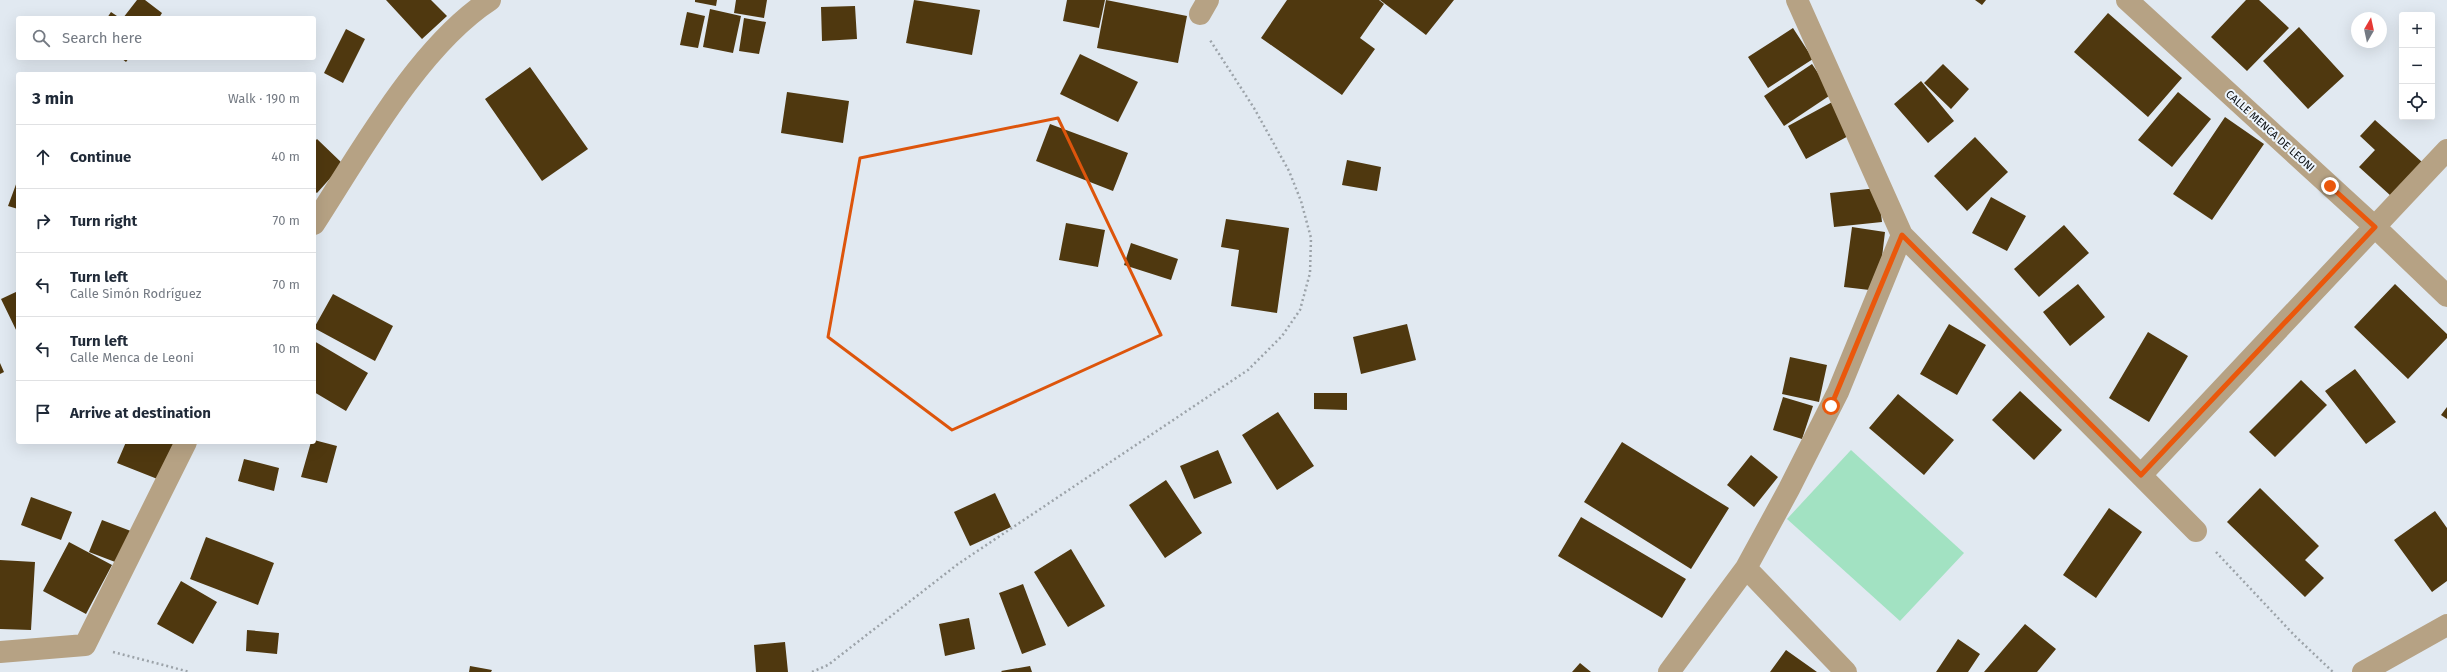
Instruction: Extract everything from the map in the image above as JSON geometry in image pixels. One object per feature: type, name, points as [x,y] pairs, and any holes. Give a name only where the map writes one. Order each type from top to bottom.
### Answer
[{"type":"street","points":[[316,221],[372,134],[423,63],[455,29],[490,0]]},
{"type":"street","points":[[1797,0],[1902,235],[2196,531]]},
{"type":"street","name":"CALLE MENCA DE LEONI","points":[[2127,0],[2375,227],[2447,296]]},
{"type":"street","points":[[2141,475],[2447,150]]},
{"type":"street","points":[[1669,672],[1746,568],[1838,392],[1902,235]]},
{"type":"street","points":[[0,652],[85,645],[185,444]]},
{"type":"street","points":[[1746,568],[1846,672]]},
{"type":"street","points":[[2363,672],[2447,625]]},
{"type":"path","points":[[812,672],[828,665],[958,564],[1248,370],[1282,336],[1300,310],[1310,273],[1311,238],[1301,201],[1274,142],[1214,49],[1204,7]]},
{"type":"path","points":[[2196,531],[2242,578],[2295,636],[2333,672]]},
{"type":"path","points":[[85,645],[190,672]]},
{"type":"highlighted area","points":[[1058,118],[1161,335],[952,430],[828,337],[860,158]]},
{"type":"green space","points":[[1851,450],[1964,553],[1900,621],[1787,519]]},
{"type":"building","points":[[137,0],[145,0],[162,13],[160,16],[125,16]]},
{"type":"building","points":[[386,0],[431,0],[447,16],[422,39]]},
{"type":"building","points":[[695,0],[717,0],[716,6],[695,2]]},
{"type":"building","points":[[736,0],[767,0],[764,18],[734,13]]},
{"type":"building","points":[[914,0],[980,10],[972,55],[906,43]]},
{"type":"building","points":[[1067,0],[1105,0],[1099,28],[1063,21]]},
{"type":"building","points":[[1106,0],[1187,16],[1178,63],[1097,48]]},
{"type":"building","points":[[1287,0],[1379,0],[1384,4],[1360,38],[1375,49],[1342,95],[1261,38]]},
{"type":"building","points":[[1380,0],[1454,0],[1426,35]]},
{"type":"building","points":[[1975,0],[1986,0],[1982,5]]},
{"type":"building","points":[[2246,0],[2259,0],[2289,28],[2247,71],[2211,37]]},
{"type":"building","points":[[855,6],[857,39],[822,41],[821,7]]},
{"type":"building","points":[[710,9],[741,16],[733,53],[703,47]]},
{"type":"building","points":[[111,12],[117,16],[108,16]]},
{"type":"building","points":[[687,12],[705,16],[698,48],[680,45]]},
{"type":"building","points":[[2108,13],[2182,78],[2148,117],[2074,52]]},
{"type":"building","points":[[744,18],[766,22],[759,54],[739,51]]},
{"type":"building","points":[[2299,27],[2344,76],[2308,109],[2263,61]]},
{"type":"building","points":[[1793,28],[1813,59],[1768,88],[1748,57]]},
{"type":"building","points":[[346,29],[365,39],[343,83],[324,73]]},
{"type":"building","points":[[1080,54],[1138,82],[1118,122],[1060,94]]},
{"type":"building","points":[[1812,64],[1832,94],[1784,126],[1764,96]]},
{"type":"building","points":[[1943,64],[1969,89],[1951,109],[1924,83]]},
{"type":"building","points":[[530,67],[588,149],[542,181],[485,99]]},
{"type":"building","points":[[1921,81],[1954,121],[1928,143],[1894,104]]},
{"type":"building","points":[[787,92],[849,101],[843,143],[781,133]]},
{"type":"building","points":[[2178,92],[2211,119],[2172,167],[2138,140]]},
{"type":"building","points":[[1834,101],[1852,134],[1806,159],[1788,126]]},
{"type":"building","points":[[2225,117],[2264,144],[2212,220],[2173,194]]},
{"type":"building","points":[[2375,120],[2422,162],[2391,196],[2359,167],[2375,150],[2360,136]]},
{"type":"building","points":[[1050,124],[1128,153],[1113,191],[1036,161]]},
{"type":"building","points":[[1975,137],[2008,172],[1967,211],[1934,176]]},
{"type":"building","points":[[317,139],[343,164],[317,193],[316,192]]},
{"type":"building","points":[[1347,160],[1381,167],[1377,191],[1342,185]]},
{"type":"building","points":[[16,184],[16,208],[8,206]]},
{"type":"building","points":[[1878,188],[1882,222],[1834,227],[1830,193]]},
{"type":"building","points":[[1991,197],[2026,216],[2007,251],[1972,233]]},
{"type":"building","points":[[1226,219],[1289,228],[1277,313],[1231,306],[1239,250],[1221,247]]},
{"type":"building","points":[[1066,223],[1105,230],[1098,267],[1059,260]]},
{"type":"building","points":[[2064,225],[2089,253],[2039,297],[2014,269]]},
{"type":"building","points":[[1852,227],[1885,232],[1878,291],[1844,287]]},
{"type":"building","points":[[1131,243],[1178,259],[1171,280],[1124,265]]},
{"type":"building","points":[[2078,284],[2105,317],[2070,346],[2043,312]]},
{"type":"building","points":[[2395,284],[2447,334],[2447,338],[2408,379],[2354,327]]},
{"type":"building","points":[[16,292],[16,330],[1,299]]},
{"type":"building","points":[[333,294],[393,326],[375,361],[316,329],[316,324]]},
{"type":"building","points":[[1407,324],[1416,360],[1361,374],[1353,337]]},
{"type":"building","points":[[1949,324],[1986,345],[1957,395],[1920,374]]},
{"type":"building","points":[[2148,332],[2188,356],[2149,422],[2109,398]]},
{"type":"building","points":[[316,342],[368,373],[346,411],[316,393]]},
{"type":"building","points":[[1790,357],[1827,365],[1819,402],[1782,394]]},
{"type":"building","points":[[0,363],[4,372],[0,374]]},
{"type":"building","points":[[2355,369],[2396,422],[2366,444],[2325,391]]},
{"type":"building","points":[[2301,380],[2327,405],[2275,457],[2249,432]]},
{"type":"building","points":[[2020,391],[2062,430],[2034,460],[1992,420]]},
{"type":"building","points":[[1314,393],[1347,393],[1347,410],[1314,409]]},
{"type":"building","points":[[1898,394],[1954,440],[1924,475],[1869,428]]},
{"type":"building","points":[[1783,397],[1813,406],[1802,439],[1773,430]]},
{"type":"building","points":[[2447,407],[2447,419],[2441,415]]},
{"type":"building","points":[[1278,412],[1314,466],[1277,490],[1242,435]]},
{"type":"building","points":[[316,441],[337,446],[327,483],[301,477],[310,444],[316,444]]},
{"type":"building","points":[[1622,442],[1729,508],[1691,569],[1584,502]]},
{"type":"building","points":[[125,444],[174,444],[165,482],[117,463]]},
{"type":"building","points":[[1218,450],[1232,483],[1194,499],[1180,466]]},
{"type":"building","points":[[1751,455],[1778,477],[1754,507],[1727,485]]},
{"type":"building","points":[[244,459],[279,468],[274,491],[238,481]]},
{"type":"building","points":[[1166,480],[1202,533],[1165,558],[1129,505]]},
{"type":"building","points":[[2260,488],[2319,546],[2305,560],[2324,578],[2305,597],[2227,522]]},
{"type":"building","points":[[995,493],[1011,527],[970,546],[954,512]]},
{"type":"building","points":[[31,497],[72,512],[61,540],[21,525]]},
{"type":"building","points":[[2109,508],[2142,532],[2096,598],[2063,575]]},
{"type":"building","points":[[2435,511],[2447,528],[2447,581],[2432,592],[2394,540]]},
{"type":"building","points":[[1581,517],[1686,579],[1662,618],[1558,556]]},
{"type":"building","points":[[102,520],[136,533],[123,565],[89,552]]},
{"type":"building","points":[[206,537],[274,563],[258,605],[190,579]]},
{"type":"building","points":[[69,542],[112,565],[86,614],[43,591]]},
{"type":"building","points":[[1071,549],[1105,606],[1068,627],[1034,572]]},
{"type":"building","points":[[0,560],[35,562],[31,630],[0,629]]},
{"type":"building","points":[[181,581],[217,602],[193,644],[157,624]]},
{"type":"building","points":[[1023,584],[1046,645],[1022,654],[999,593]]},
{"type":"building","points":[[969,618],[975,649],[945,656],[939,624]]},
{"type":"building","points":[[2025,624],[2056,649],[2037,672],[1984,672]]},
{"type":"building","points":[[247,630],[279,633],[277,654],[246,651]]},
{"type":"building","points":[[1958,639],[1980,654],[1968,672],[1936,672]]},
{"type":"building","points":[[785,642],[788,672],[756,672],[754,645]]},
{"type":"building","points":[[1786,650],[1817,672],[1770,672]]},
{"type":"building","points":[[1580,663],[1591,672],[1572,672]]},
{"type":"building","points":[[470,666],[492,670],[491,672],[469,672]]},
{"type":"building","points":[[1030,666],[1032,672],[1001,671]]},
{"type":"route","points":[[1831,406],[1902,235],[2141,475],[2375,227],[2330,186]]}]
